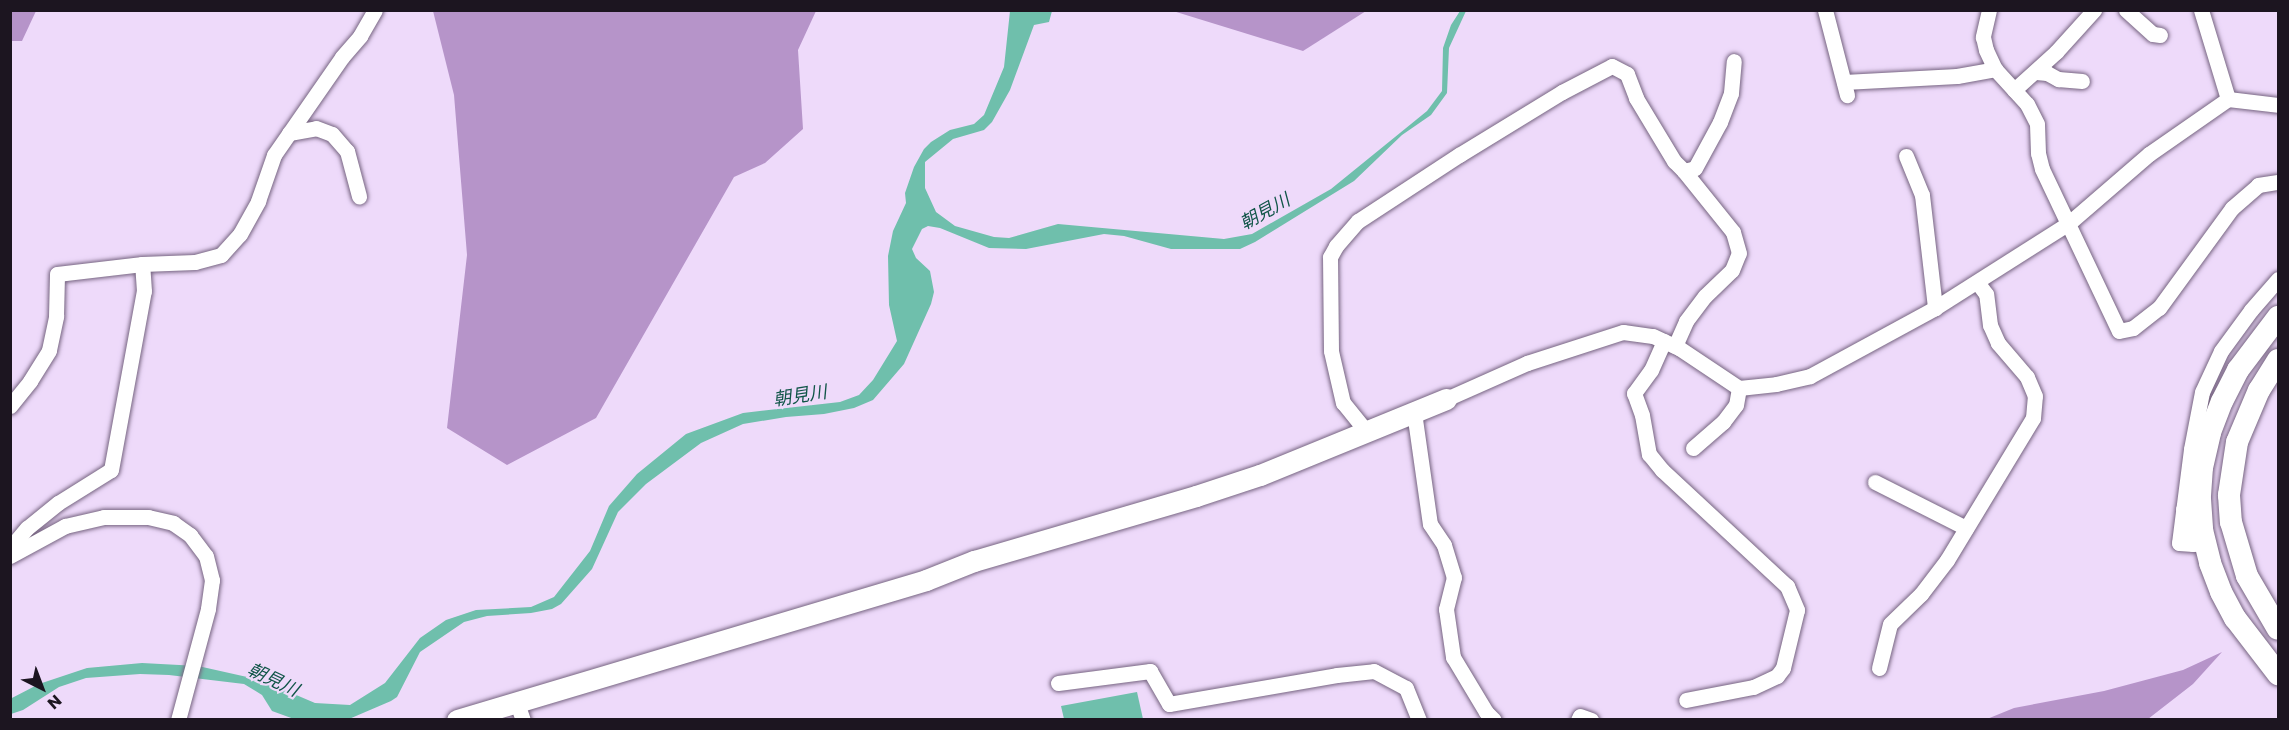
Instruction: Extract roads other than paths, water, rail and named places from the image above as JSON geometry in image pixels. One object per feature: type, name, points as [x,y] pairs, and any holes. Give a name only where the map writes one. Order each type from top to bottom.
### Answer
[{"type":"main road","points":[[2278,317],[2244,361],[2222,401],[2210,433],[2202,466],[2200,499],[2205,541],[2221,591],[2241,627],[2278,674]]},
{"type":"main road","points":[[2278,360],[2259,390],[2237,442],[2229,495],[2233,531],[2247,576],[2260,602],[2278,629]]},
{"type":"street","points":[[10,406],[30,381],[49,350],[56,316],[57,274],[142,264],[195,262],[221,255],[240,234],[258,201],[274,155],[342,57],[360,36],[375,10]]},
{"type":"street","points":[[1826,10],[1846,89],[1957,76],[1995,69]]},
{"type":"street","points":[[1989,10],[1983,37],[1995,69],[2027,104],[2037,124],[2038,153],[2042,169],[2119,331],[2133,328],[2159,308],[2232,208],[2258,185],[2278,182]]},
{"type":"street","points":[[2126,10],[2153,34],[2160,35]]},
{"type":"street","points":[[2201,10],[2228,99]]},
{"type":"street","points":[[2014,90],[2036,72],[2093,11]]},
{"type":"street","points":[[1684,171],[1695,168],[1720,122],[1731,93],[1734,62]]},
{"type":"street","points":[[1366,431],[1343,403],[1331,351],[1330,257],[1336,246],[1358,221],[1459,155],[1562,92],[1612,66],[1627,74],[1636,98],[1664,146],[1733,232],[1739,252],[1732,270],[1705,296],[1634,393],[1642,415],[1649,454],[1662,470],[1787,586],[1797,610],[1783,668],[1777,676],[1767,683],[1753,687],[1686,700]]},
{"type":"street","points":[[2036,72],[2047,72],[2066,81],[2082,81]]},
{"type":"street","points":[[457,720],[520,711],[926,580],[974,561],[1260,475],[1446,399],[1527,363],[1623,332],[1653,336],[1739,388],[1776,384],[1810,376],[1935,308],[2069,223],[2149,154],[2205,112],[2228,99],[2278,105]]},
{"type":"street","points":[[289,133],[316,128],[332,134],[347,151],[359,196]]},
{"type":"street","points":[[1906,156],[1922,195],[1935,308]]},
{"type":"street","points":[[10,548],[27,528],[58,503],[111,470],[144,291],[142,264]]},
{"type":"street","points":[[2183,509],[2202,392],[2222,351],[2251,310],[2278,279]]},
{"type":"street","points":[[1879,668],[1890,624],[1921,594],[1966,528],[2033,418],[2035,396],[2027,378],[1998,343],[1990,324],[1986,294],[1977,282]]},
{"type":"street","points":[[1694,448],[1723,422],[1736,405],[1739,388]]},
{"type":"street","points":[[1414,412],[1430,524],[1444,544],[1454,577],[1446,609],[1453,657],[1485,712],[1494,720]]},
{"type":"street","points":[[1875,482],[1966,528]]},
{"type":"street","points":[[10,556],[65,526],[87,520],[138,517],[173,523],[190,535],[206,556],[212,580],[208,609],[178,720]]},
{"type":"street","points":[[1058,683],[1150,671],[1169,704],[1337,675],[1374,671],[1406,688],[1419,720]]},
{"type":"street","points":[[1578,720],[1581,716],[1591,720]]},
{"type":"water label","name":"朝見川","points":[[1265,212]]},
{"type":"water label","name":"朝見川","points":[[800,396]]},
{"type":"water label","name":"朝見川","points":[[273,680]]}]
